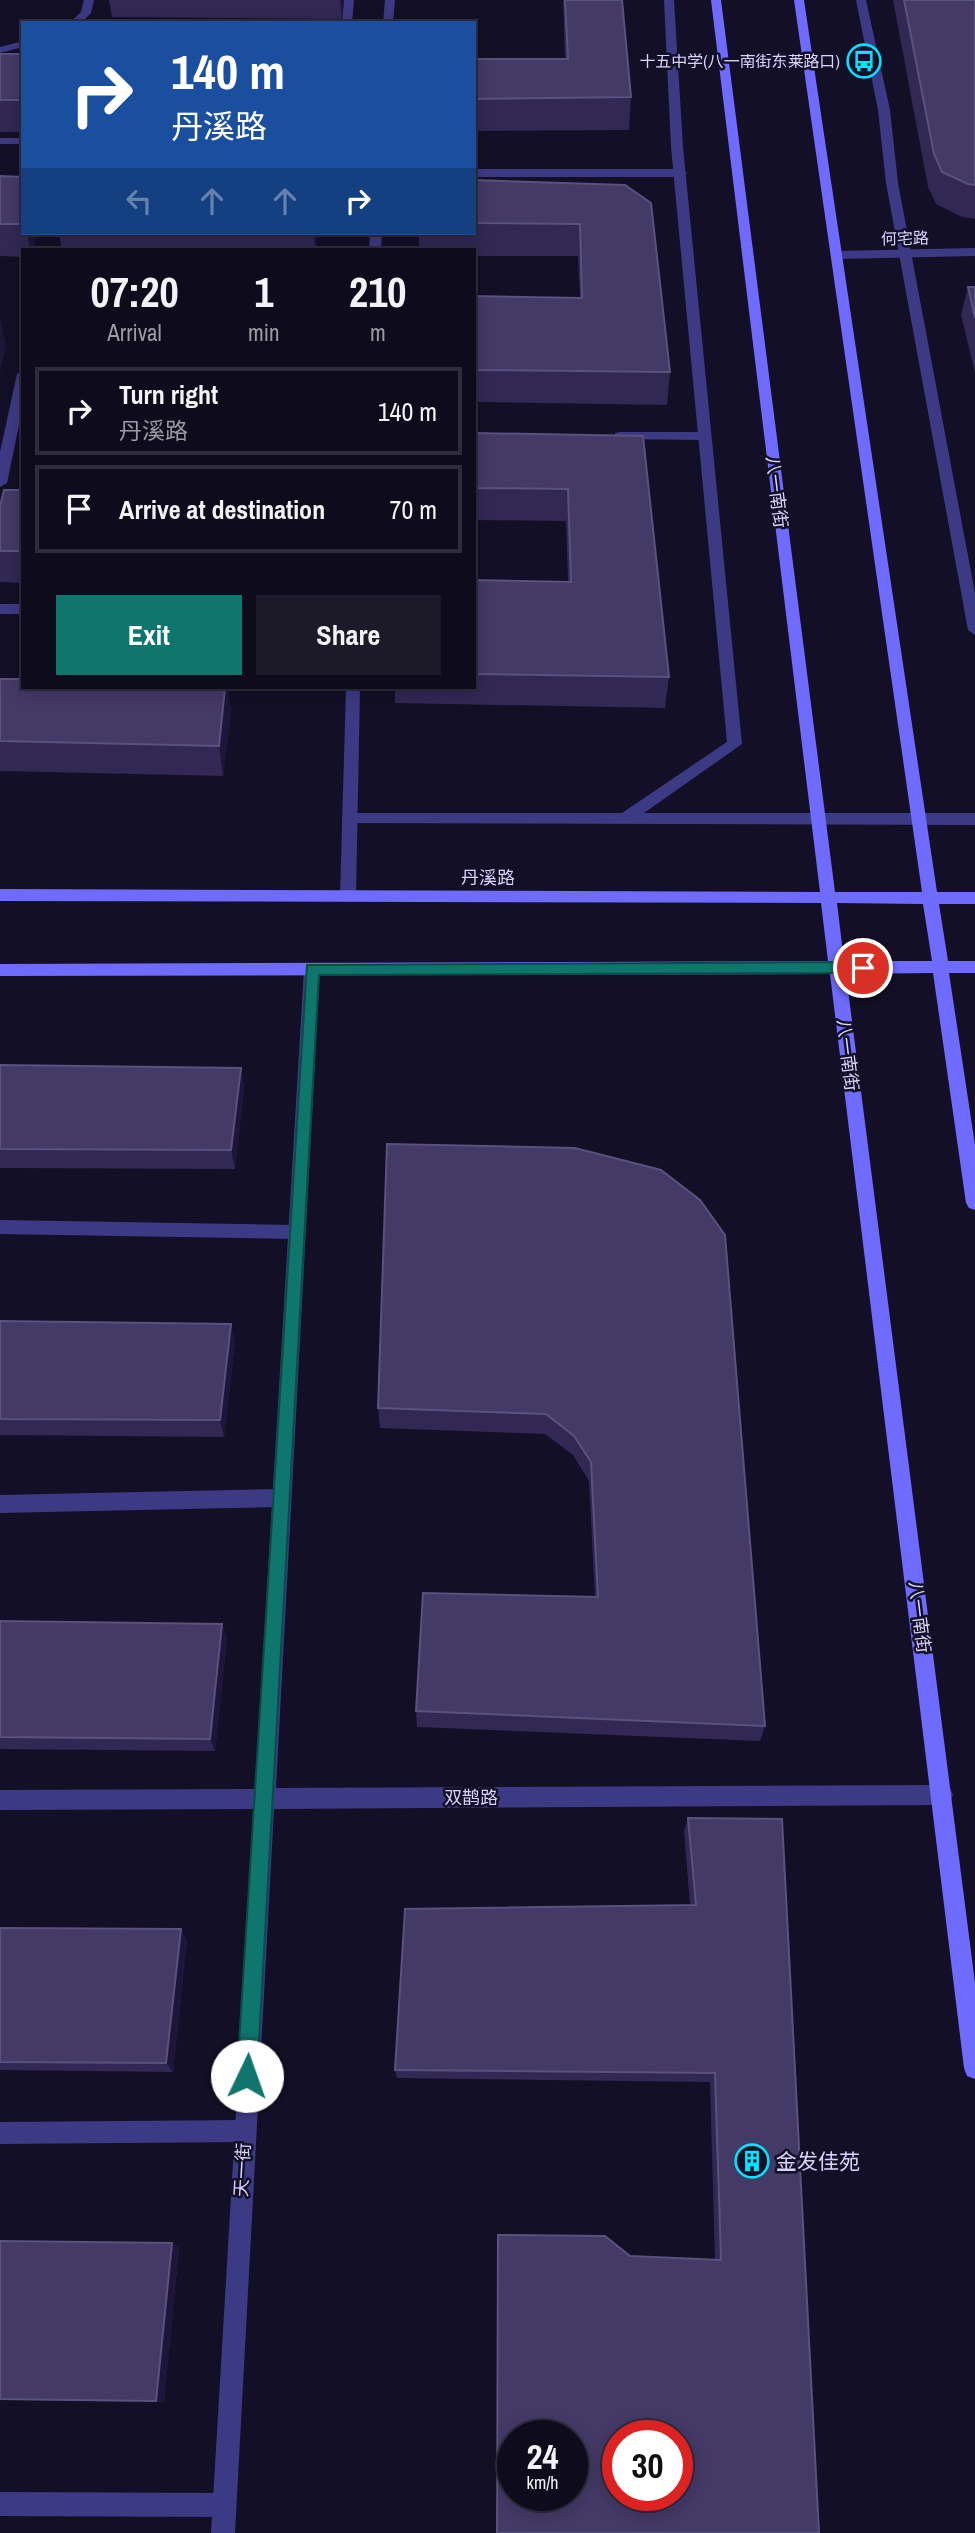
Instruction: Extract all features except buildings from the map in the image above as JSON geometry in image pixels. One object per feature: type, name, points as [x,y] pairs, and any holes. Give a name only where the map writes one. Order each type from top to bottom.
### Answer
[{"type":"main road","name":"八一南街","points":[[716,0],[943,1795],[975,2068]]},
{"type":"main road","points":[[799,0],[975,1203]]},
{"type":"main road","name":"丹溪路","points":[[0,895],[975,898]]},
{"type":"main road","points":[[0,970],[975,967]]},
{"type":"street","points":[[76,21],[86,13],[89,0]]},
{"type":"street","points":[[347,21],[349,0]]},
{"type":"street","points":[[388,21],[390,0]]},
{"type":"street","points":[[625,819],[735,744],[728,642],[704,436],[669,0]]},
{"type":"street","points":[[861,0],[884,110],[892,183],[975,630]]},
{"type":"street","points":[[0,50],[21,45]]},
{"type":"street","points":[[0,141],[21,141]]},
{"type":"street","points":[[476,173],[681,173]]},
{"type":"street","name":"何宅路","points":[[836,255],[975,252]]},
{"type":"street","points":[[0,483],[21,383]]},
{"type":"street","points":[[609,437],[704,436]]},
{"type":"street","points":[[0,609],[21,610]]},
{"type":"street","points":[[348,896],[353,689]]},
{"type":"street","points":[[350,819],[975,819]]},
{"type":"street","name":"天一街","points":[[223,2533],[262,1798],[312,969]]},
{"type":"street","points":[[0,1227],[296,1232]]},
{"type":"street","points":[[0,1504],[280,1498]]},
{"type":"street","name":"双鹊路","points":[[0,1800],[943,1795]]},
{"type":"street","points":[[0,2133],[244,2131]]},
{"type":"street","points":[[0,2504],[224,2505]]},
{"type":"place","name":"十五中学(八一南街东莱路口)","points":[[864,61]]},
{"type":"place","name":"金发佳苑","points":[[752,2161]]},
{"type":"route","points":[[247,2076],[312,969],[863,968]]}]
